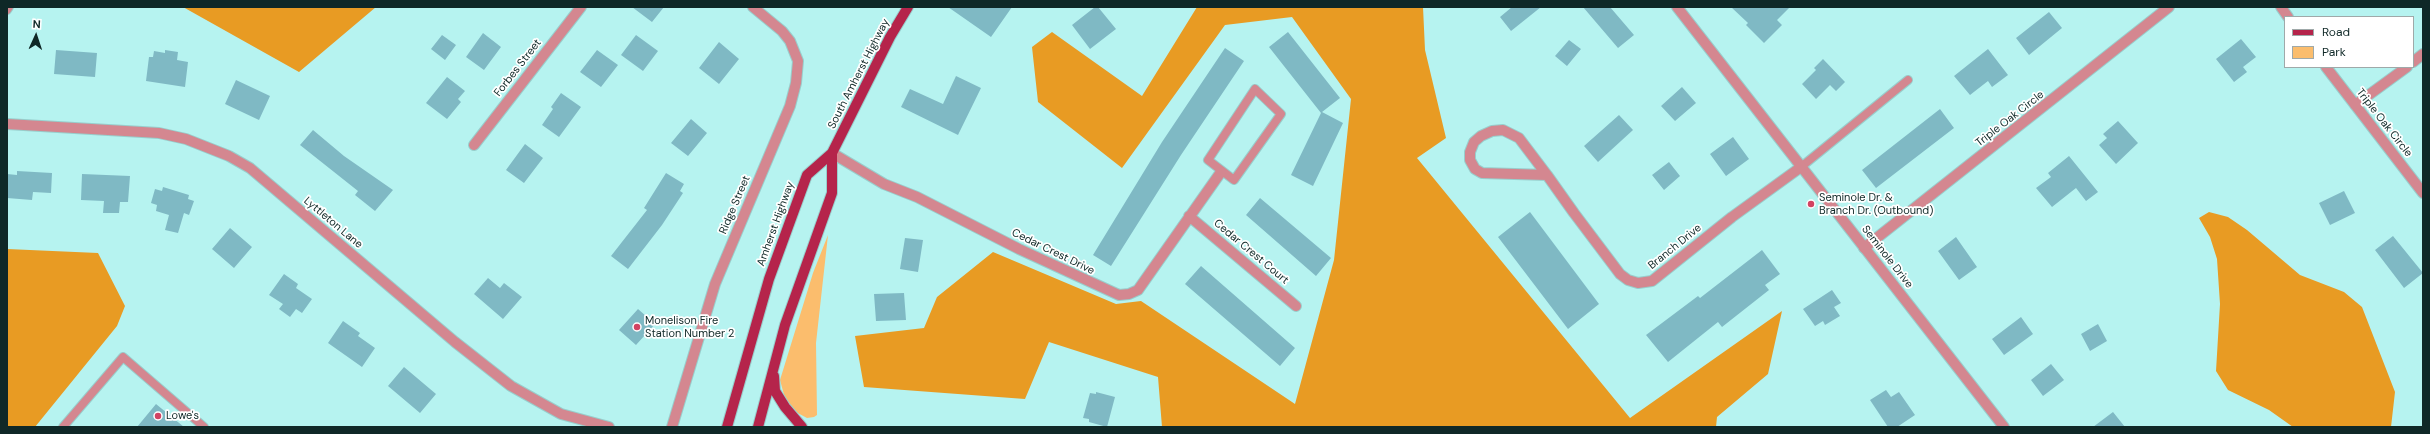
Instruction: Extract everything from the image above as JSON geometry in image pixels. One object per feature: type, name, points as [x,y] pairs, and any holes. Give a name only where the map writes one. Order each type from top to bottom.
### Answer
[{"type":"main road","name":"South Amherst Highway","points":[[832,153],[890,37],[908,7]]},
{"type":"main road","points":[[758,427],[774,364],[807,258],[832,193],[832,153]]},
{"type":"main road","name":"Amherst Highway","points":[[727,427],[769,279],[806,176],[832,153]]},
{"type":"main road","points":[[774,364],[775,391],[785,407],[802,427]]},
{"type":"street","name":"Forbes Street","points":[[474,145],[581,7]]},
{"type":"street","name":"Ridge Street","points":[[672,427],[715,284],[790,106],[796,83],[798,61],[790,41],[782,31],[753,7]]},
{"type":"street","name":"Seminole Drive","points":[[1677,7],[2004,427]]},
{"type":"street","name":"Triple Oak Circle","points":[[1864,248],[2169,7]]},
{"type":"street","points":[[2281,7],[2287,16]]},
{"type":"street","points":[[2414,61],[2423,54]]},
{"type":"street","name":"Triple Oak Circle","points":[[2327,68],[2423,193]]},
{"type":"street","points":[[2355,105],[2406,68]]},
{"type":"street","name":"Lyttleton Lane","points":[[7,124],[159,134],[186,139],[229,156],[250,168],[455,342],[511,386],[561,414],[609,427]]},
{"type":"street","name":"Branch Drive","points":[[1547,175],[1482,173],[1475,169],[1470,160],[1470,152],[1474,142],[1481,136],[1492,131],[1503,130],[1519,138],[1547,175],[1620,274],[1628,280],[1638,283],[1652,281],[1732,217],[1801,167]]},
{"type":"street","name":"Cedar Crest Drive","points":[[832,153],[884,184],[918,197],[1019,249],[1119,295],[1129,294],[1138,290],[1222,172]]},
{"type":"street","name":"Cedar Crest Court","points":[[1190,216],[1296,306]]},
{"type":"lane","points":[[1801,167],[1908,80]]},
{"type":"lane","points":[[1255,89],[1281,114],[1234,180],[1222,172],[1208,160],[1255,89]]},
{"type":"lane","points":[[63,427],[123,357],[204,427]]},
{"type":"green space","points":[[828,235],[816,343],[817,415],[807,418],[792,410],[786,402],[780,380],[813,273]]},
{"type":"shaded area","points":[[183,7],[376,7],[299,72]]},
{"type":"shaded area","points":[[1197,7],[1423,7],[1425,50],[1446,138],[1417,158],[1630,418],[1782,311],[1768,374],[1717,417],[1716,427],[1162,427],[1158,377],[1049,342],[1025,399],[864,387],[855,336],[924,328],[937,297],[993,252],[1116,304],[1141,301],[1295,404],[1334,260],[1351,99],[1292,17],[1225,25],[1122,168],[1038,102],[1032,47],[1052,32],[1142,96]]},
{"type":"shaded area","points":[[2209,212],[2228,217],[2247,230],[2300,275],[2344,292],[2362,307],[2395,392],[2391,427],[2293,427],[2269,410],[2228,390],[2216,371],[2220,304],[2217,259],[2210,237],[2199,218]]},
{"type":"shaded area","points":[[7,249],[98,253],[125,306],[117,326],[35,427],[7,427]]},
{"type":"building","points":[[632,7],[664,7],[652,22]]},
{"type":"building","points":[[948,7],[1012,7],[991,37]]},
{"type":"building","points":[[1095,7],[1098,7],[1116,29],[1090,49],[1072,25]]},
{"type":"building","points":[[1512,7],[1541,7],[1511,31],[1500,17]]},
{"type":"building","points":[[1583,7],[1610,7],[1634,35],[1618,48]]},
{"type":"building","points":[[1731,7],[1790,7],[1777,20],[1782,25],[1764,43],[1746,25],[1748,23]]},
{"type":"building","points":[[2049,12],[2062,28],[2029,55],[2016,38]]},
{"type":"building","points":[[1288,32],[1340,98],[1322,112],[1343,123],[1313,186],[1291,175],[1321,113],[1269,47]]},
{"type":"building","points":[[483,33],[501,47],[484,70],[466,57]]},
{"type":"building","points":[[442,35],[456,45],[445,60],[431,49]]},
{"type":"building","points":[[636,35],[658,51],[643,71],[621,55]]},
{"type":"building","points":[[2241,39],[2256,57],[2243,67],[2247,72],[2234,82],[2216,59]]},
{"type":"building","points":[[1569,40],[1581,49],[1567,66],[1555,56]]},
{"type":"building","points":[[719,42],[739,59],[719,84],[699,68]]},
{"type":"building","points":[[1225,48],[1244,61],[1181,155],[1111,266],[1093,255],[1162,142]]},
{"type":"building","points":[[1988,49],[2008,75],[1992,87],[1988,81],[1970,95],[1954,76]]},
{"type":"building","points":[[56,50],[97,53],[95,77],[54,74]]},
{"type":"building","points":[[165,50],[178,52],[177,60],[188,62],[185,87],[146,81],[149,57],[153,57],[154,51],[165,53]]},
{"type":"building","points":[[597,50],[618,65],[601,87],[580,72]]},
{"type":"building","points":[[1823,59],[1845,82],[1836,91],[1830,85],[1816,99],[1802,84],[1816,70],[1814,68]]},
{"type":"building","points":[[956,76],[981,88],[958,135],[901,107],[910,89],[943,104]]},
{"type":"building","points":[[447,77],[465,91],[458,99],[461,102],[447,119],[426,103]]},
{"type":"building","points":[[236,80],[270,96],[259,120],[225,104]]},
{"type":"building","points":[[1682,87],[1696,103],[1675,121],[1661,106]]},
{"type":"building","points":[[561,93],[581,107],[559,137],[542,125],[553,109],[551,107]]},
{"type":"building","points":[[1940,109],[1954,128],[1876,188],[1862,170]]},
{"type":"building","points":[[1619,115],[1633,130],[1598,162],[1584,146]]},
{"type":"building","points":[[691,119],[707,133],[688,156],[671,143]]},
{"type":"building","points":[[2118,121],[2138,143],[2116,164],[2099,145],[2107,138],[2103,134]]},
{"type":"building","points":[[313,130],[344,156],[393,190],[375,211],[355,195],[358,191],[300,145]]},
{"type":"building","points":[[1733,137],[1749,159],[1726,176],[1710,154]]},
{"type":"building","points":[[525,144],[543,158],[524,183],[506,170]]},
{"type":"building","points":[[2069,156],[2098,192],[2086,201],[2076,188],[2052,207],[2036,188],[2051,177],[2048,173]]},
{"type":"building","points":[[1669,162],[1680,176],[1664,190],[1652,175]]},
{"type":"building","points":[[17,171],[52,173],[51,193],[33,192],[32,200],[7,198],[7,174],[17,175]]},
{"type":"building","points":[[666,173],[684,184],[680,191],[683,193],[662,225],[628,269],[611,256],[647,210],[644,208]]},
{"type":"building","points":[[82,174],[130,176],[128,202],[120,202],[119,213],[103,213],[104,201],[81,200]]},
{"type":"building","points":[[163,187],[189,195],[188,199],[194,201],[189,215],[184,213],[178,233],[165,230],[169,215],[156,211],[157,205],[151,203],[155,189],[162,191]]},
{"type":"building","points":[[2344,191],[2355,213],[2330,225],[2319,203]]},
{"type":"building","points":[[1260,198],[1331,258],[1316,276],[1246,215]]},
{"type":"building","points":[[1530,212],[1599,304],[1568,329],[1498,237]]},
{"type":"building","points":[[230,228],[252,247],[234,268],[212,249]]},
{"type":"building","points":[[2393,236],[2423,273],[2404,288],[2375,250]]},
{"type":"building","points":[[1956,237],[1977,267],[1959,280],[1938,251]]},
{"type":"building","points":[[905,238],[923,240],[918,272],[900,269]]},
{"type":"building","points":[[1762,250],[1780,274],[1765,285],[1769,290],[1722,327],[1718,322],[1668,362],[1646,335],[1698,296],[1700,298]]},
{"type":"building","points":[[1201,266],[1295,348],[1280,366],[1185,284]]},
{"type":"building","points":[[284,274],[298,284],[296,288],[312,299],[302,313],[296,309],[290,317],[279,309],[283,304],[269,295]]},
{"type":"building","points":[[488,278],[500,288],[504,283],[522,297],[503,319],[474,294]]},
{"type":"building","points":[[1832,290],[1841,303],[1834,307],[1840,316],[1825,325],[1823,321],[1815,326],[1803,309]]},
{"type":"building","points":[[904,293],[906,320],[876,321],[874,294]]},
{"type":"building","name":"Monelison Fire Station Number 2","points":[[638,309],[655,324],[636,345],[619,330]]},
{"type":"building","points":[[2021,317],[2033,334],[2004,355],[1992,339]]},
{"type":"building","points":[[343,321],[360,333],[358,336],[375,348],[362,367],[328,343]]},
{"type":"building","points":[[2098,324],[2107,341],[2090,351],[2081,334]]},
{"type":"building","points":[[2051,364],[2064,380],[2043,396],[2031,380]]},
{"type":"building","points":[[404,367],[436,394],[420,413],[388,386]]},
{"type":"building","points":[[1886,390],[1891,397],[1899,392],[1915,415],[1897,427],[1888,427],[1870,400]]},
{"type":"building","points":[[1096,392],[1115,397],[1107,427],[1089,422],[1089,419],[1083,418],[1090,393],[1096,394]]},
{"type":"building","name":"Lowe's","points":[[156,404],[184,427],[137,427]]},
{"type":"building","points":[[2113,412],[2125,427],[2093,427]]},
{"type":"place","name":"Seminole Dr. & Branch Dr. (Outbound)","points":[[1811,204]]},
{"type":"place","name":"Monelison Fire Station Number 2","points":[[637,327]]},
{"type":"place","name":"Lowe's","points":[[158,416]]}]
